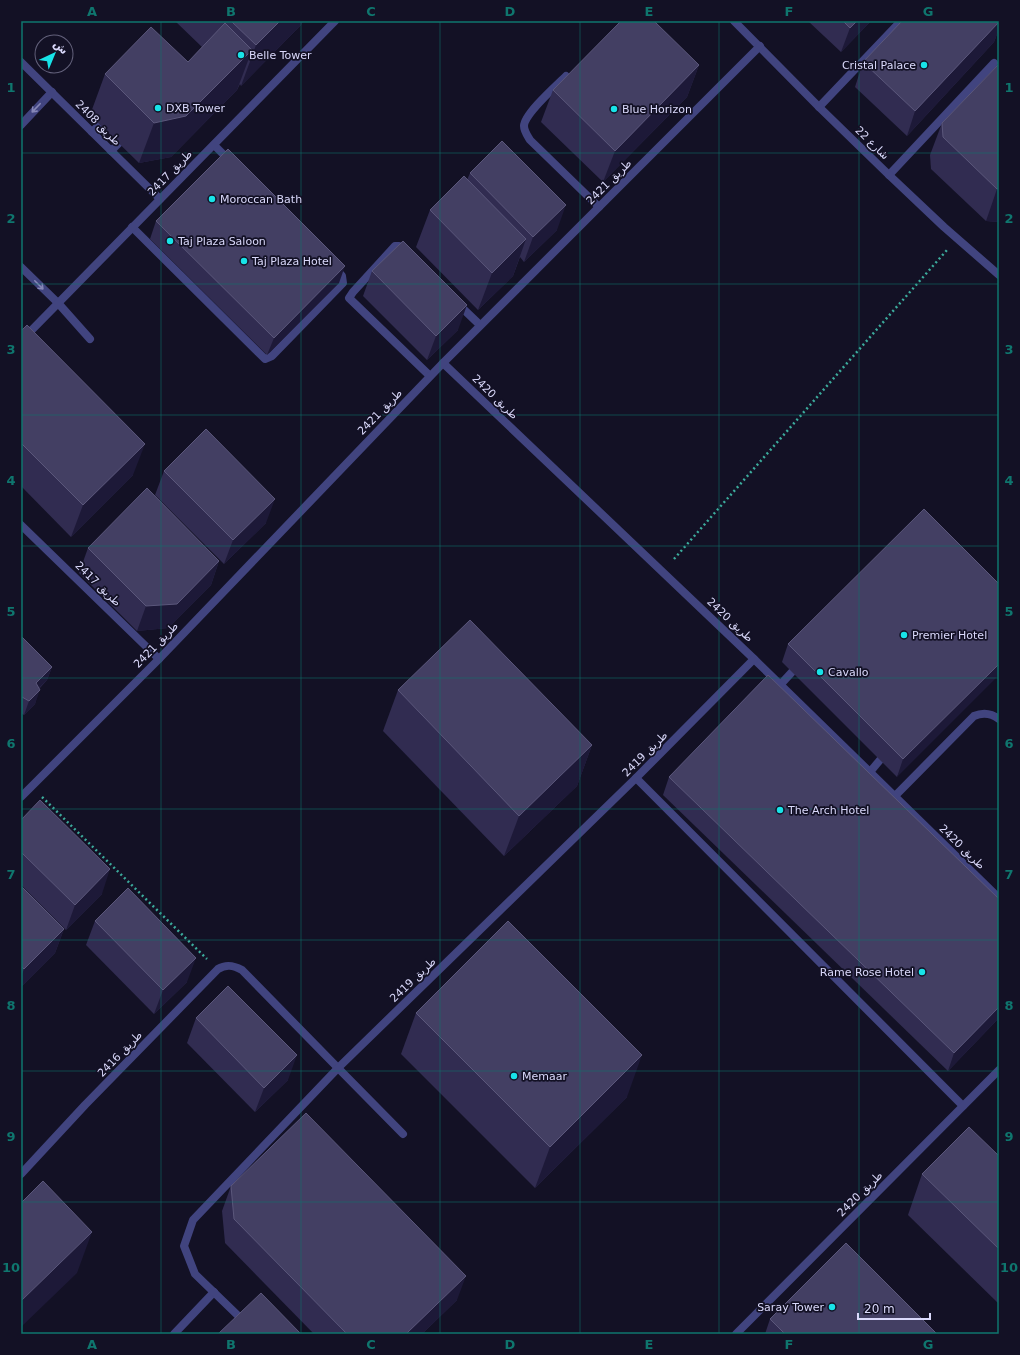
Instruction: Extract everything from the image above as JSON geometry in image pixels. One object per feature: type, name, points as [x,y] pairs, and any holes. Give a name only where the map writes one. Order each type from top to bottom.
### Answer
[{"type":"street","name":"طريق 2417","points":[[21,341],[335,21]]},
{"type":"street","name":"شارع 22","points":[[734,21],[888,175],[999,275]]},
{"type":"street","points":[[819,107],[901,21]]},
{"type":"street","name":"طريق 2421","points":[[21,797],[159,659],[443,362],[760,46]]},
{"type":"street","name":"طريق 2408","points":[[21,62],[160,199]]},
{"type":"street","points":[[888,175],[994,63]]},
{"type":"street","points":[[571,72],[544,97],[531,113],[524,124],[524,131],[530,140],[599,207]]},
{"type":"street","points":[[21,125],[52,92]]},
{"type":"street","points":[[92,132],[100,124]]},
{"type":"street","points":[[111,151],[119,143]]},
{"type":"street","points":[[214,145],[239,170]]},
{"type":"street","points":[[132,227],[265,359],[272,356],[343,283],[342,276],[328,260]]},
{"type":"street","points":[[413,259],[402,247],[395,246],[349,297],[350,300],[430,376]]},
{"type":"street","points":[[21,267],[58,303],[90,339]]},
{"type":"street","points":[[452,298],[480,325]]},
{"type":"street","name":"طريق 2420","points":[[443,362],[781,684],[999,898]]},
{"type":"street","name":"طريق 2417","points":[[21,525],[159,659]]},
{"type":"street","name":"طريق 2419","points":[[257,1334],[195,1274],[184,1246],[193,1220],[338,1068],[636,778],[754,658]]},
{"type":"street","points":[[781,684],[792,672]]},
{"type":"street","points":[[895,796],[974,716],[982,713],[988,713],[999,719]]},
{"type":"street","points":[[870,772],[880,760]]},
{"type":"street","points":[[636,778],[963,1106]]},
{"type":"street","points":[[218,969],[223,965],[230,965],[242,970],[403,1134]]},
{"type":"street","name":"طريق 2416","points":[[21,1174],[85,1105],[218,969]]},
{"type":"street","name":"طريق 2420","points":[[736,1334],[999,1070]]},
{"type":"street","points":[[174,1334],[214,1292]]},
{"type":"path","points":[[663,572],[957,238]]},
{"type":"path","points":[[31,787],[218,969]]},
{"type":"building","points":[[231,21],[280,21],[256,45]]},
{"type":"building","name":"Blue Horizon","points":[[621,21],[654,21],[699,65],[615,151],[553,90]]},
{"type":"building","points":[[843,21],[857,21],[850,28]]},
{"type":"building","name":"Cristal Palace","points":[[902,21],[999,22],[915,111],[863,62]]},
{"type":"building","points":[[225,23],[252,50],[186,116],[154,123],[105,74],[151,27],[188,62]]},
{"type":"building","points":[[999,64],[999,189],[997,189],[943,137],[942,123]]},
{"type":"building","points":[[502,141],[566,205],[533,237],[470,173]]},
{"type":"building","name":"Taj Plaza Hotel","points":[[228,149],[345,266],[274,338],[156,221]]},
{"type":"building","points":[[464,176],[526,239],[492,273],[430,210]]},
{"type":"building","points":[[403,241],[467,305],[436,336],[372,271]]},
{"type":"building","points":[[27,325],[145,444],[83,505],[21,443],[21,331]]},
{"type":"building","points":[[206,429],[275,499],[233,540],[164,471]]},
{"type":"building","points":[[147,488],[219,561],[177,604],[146,606],[88,548]]},
{"type":"building","name":"Premier Hotel","points":[[924,509],[999,584],[999,664],[903,759],[788,644]]},
{"type":"building","points":[[470,620],[592,745],[519,816],[398,690]]},
{"type":"building","points":[[21,636],[52,667],[36,683],[40,690],[29,701],[22,697],[21,699]]},
{"type":"building","points":[[768,675],[999,899],[999,1007],[954,1053],[669,777]]},
{"type":"building","points":[[40,800],[110,869],[75,905],[21,852],[21,820]]},
{"type":"building","points":[[21,886],[64,929],[24,969],[21,966]]},
{"type":"building","points":[[128,888],[196,958],[163,990],[95,921]]},
{"type":"building","name":"Memaar","points":[[508,921],[642,1055],[550,1147],[416,1013]]},
{"type":"building","points":[[228,986],[297,1055],[264,1088],[196,1018]]},
{"type":"building","points":[[306,1113],[466,1276],[406,1334],[347,1334],[234,1219],[231,1186]]},
{"type":"building","points":[[969,1127],[999,1156],[999,1249],[922,1174]]},
{"type":"building","points":[[43,1181],[92,1232],[21,1301],[21,1203]]},
{"type":"building","points":[[846,1243],[937,1334],[785,1334],[770,1319]]},
{"type":"building","points":[[261,1293],[301,1334],[218,1334]]},
{"type":"place","name":"Belle Tower","points":[[241,55]]},
{"type":"place","name":"Cristal Palace","points":[[924,65]]},
{"type":"place","name":"DXB Tower","points":[[158,108]]},
{"type":"place","name":"Blue Horizon","points":[[614,109]]},
{"type":"place","name":"Moroccan Bath","points":[[212,199]]},
{"type":"place","name":"Taj Plaza Saloon","points":[[170,241]]},
{"type":"place","name":"Taj Plaza Hotel","points":[[244,261]]},
{"type":"place","name":"Premier Hotel","points":[[904,635]]},
{"type":"place","name":"Cavallo","points":[[820,672]]},
{"type":"place","name":"The Arch Hotel","points":[[780,810]]},
{"type":"place","name":"Rame Rose Hotel","points":[[922,972]]},
{"type":"place","name":"Memaar","points":[[514,1076]]},
{"type":"place","name":"Saray Tower","points":[[832,1307]]}]
